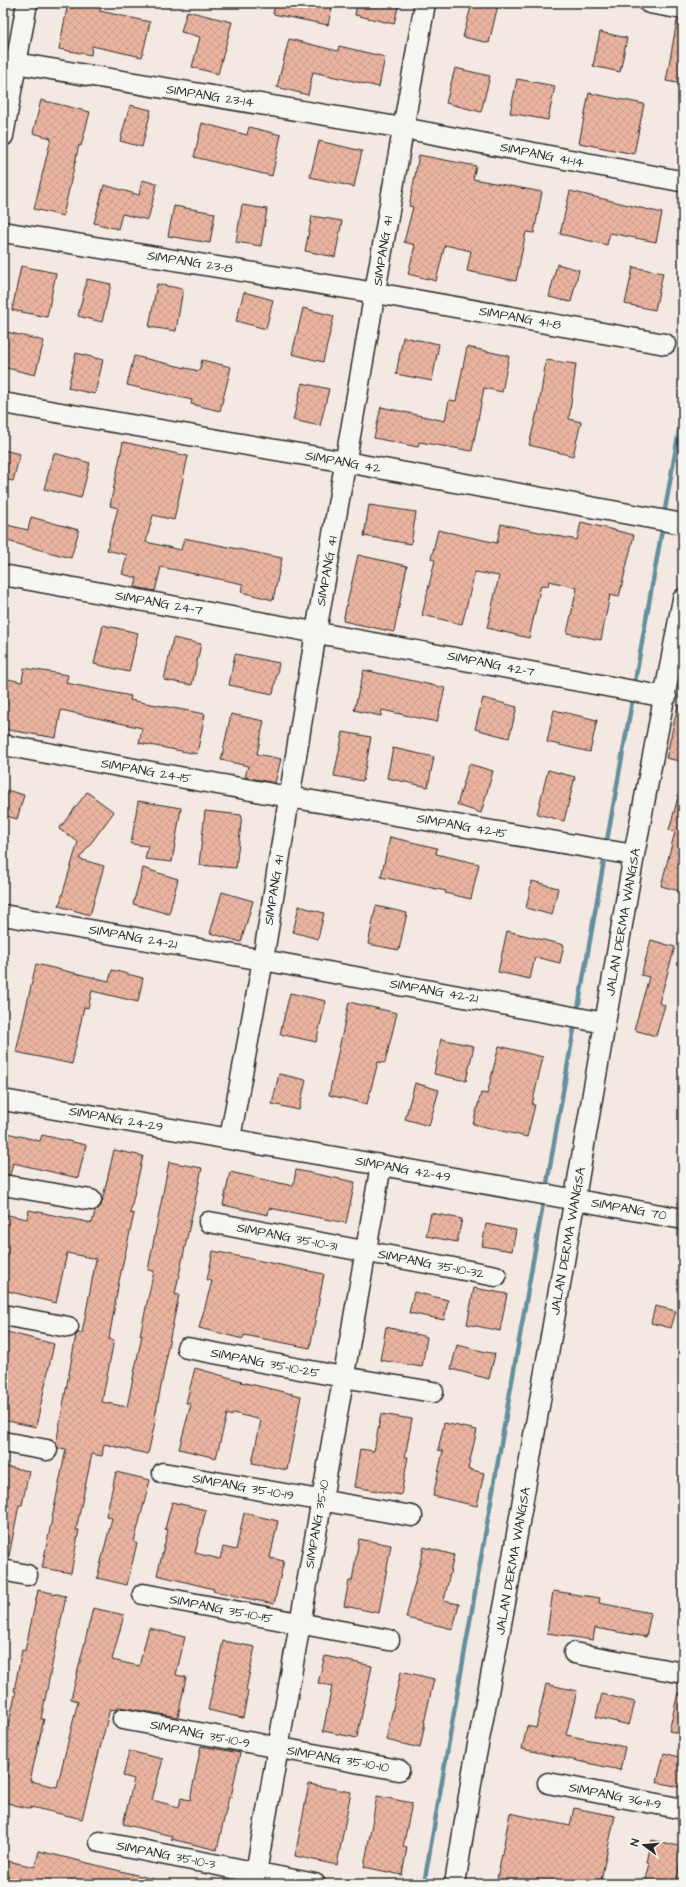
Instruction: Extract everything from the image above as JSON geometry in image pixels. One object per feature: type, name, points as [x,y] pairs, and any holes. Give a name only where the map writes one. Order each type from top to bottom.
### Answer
[{"type":"street","points":[[3,136],[10,62],[27,3]]},
{"type":"street","name":"SIMPANG 41","points":[[230,1138],[263,960],[316,632],[376,293],[425,3]]},
{"type":"street","points":[[649,3],[683,9]]},
{"type":"street","name":"SIMPANG 23-14","points":[[10,62],[403,128]]},
{"type":"street","name":"SIMPANG 41-14","points":[[403,128],[680,181]]},
{"type":"street","name":"SIMPANG 23-8","points":[[3,232],[376,293]]},
{"type":"street","name":"SIMPANG 41-8","points":[[376,293],[664,344]]},
{"type":"street","name":"SIMPANG 42","points":[[3,403],[346,462],[679,524]]},
{"type":"street","name":"SIMPANG 24-7","points":[[3,575],[316,632]]},
{"type":"street","name":"JALAN DERMA WANGSA","points":[[455,1884],[473,1771],[509,1585],[568,1198],[597,1022],[634,855],[666,697],[683,599]]},
{"type":"street","name":"SIMPANG 42-7","points":[[316,632],[666,697]]},
{"type":"street","name":"SIMPANG 24-15","points":[[3,745],[289,797]]},
{"type":"street","name":"SIMPANG 42-15","points":[[289,797],[634,855]]},
{"type":"street","name":"SIMPANG 24-21","points":[[3,915],[263,960]]},
{"type":"street","name":"SIMPANG 42-21","points":[[263,960],[597,1022]]},
{"type":"street","name":"SIMPANG 24-29","points":[[3,1100],[230,1138]]},
{"type":"street","name":"SIMPANG 42-49","points":[[230,1138],[568,1198]]},
{"type":"street","name":"SIMPANG 35-10","points":[[255,1878],[381,1165]]},
{"type":"street","points":[[3,1185],[91,1200]]},
{"type":"street","name":"SIMPANG 70","points":[[568,1198],[683,1219]]},
{"type":"street","name":"SIMPANG 35-10-31","points":[[209,1222],[366,1252]]},
{"type":"street","name":"SIMPANG 35-10-32","points":[[366,1252],[496,1276]]},
{"type":"street","points":[[3,1314],[68,1327]]},
{"type":"street","name":"SIMPANG 35-10-25","points":[[187,1348],[343,1378],[434,1392]]},
{"type":"street","points":[[3,1442],[47,1450]]},
{"type":"street","name":"SIMPANG 35-10-19","points":[[164,1473],[412,1516]]},
{"type":"street","points":[[3,1570],[27,1575]]},
{"type":"street","name":"SIMPANG 35-10-15","points":[[143,1594],[389,1640]]},
{"type":"street","points":[[574,1653],[683,1673]]},
{"type":"street","name":"SIMPANG 35-10-9","points":[[123,1719],[278,1748]]},
{"type":"street","name":"SIMPANG 35-10-10","points":[[278,1748],[399,1770]]},
{"type":"street","name":"SIMPANG 36-11-9","points":[[548,1783],[683,1809]]},
{"type":"street","name":"SIMPANG 35-10-3","points":[[100,1842],[255,1878],[315,1884]]},
{"type":"building","points":[[68,3],[101,3],[100,11],[150,22],[142,57],[92,46],[91,55],[59,49]]},
{"type":"building","points":[[275,3],[333,3],[328,25],[273,14]]},
{"type":"building","points":[[357,3],[399,3],[394,24],[355,15]]},
{"type":"building","points":[[472,3],[498,5],[489,43],[463,37]]},
{"type":"building","points":[[187,11],[232,22],[218,74],[192,67],[200,37],[181,32]]},
{"type":"building","points":[[677,21],[683,22],[683,84],[666,81]]},
{"type":"building","points":[[600,32],[627,38],[620,72],[593,66]]},
{"type":"building","points":[[289,39],[338,51],[339,46],[385,57],[379,87],[313,72],[308,95],[277,87]]},
{"type":"building","points":[[455,68],[490,76],[481,112],[446,103]]},
{"type":"building","points":[[517,79],[555,86],[548,120],[510,113]]},
{"type":"building","points":[[589,93],[644,104],[634,154],[579,143]]},
{"type":"building","points":[[41,100],[90,112],[81,146],[79,145],[63,216],[34,209],[51,138],[33,133]]},
{"type":"building","points":[[130,105],[151,110],[142,147],[120,141]]},
{"type":"building","points":[[202,123],[247,135],[249,127],[281,135],[272,176],[194,157]]},
{"type":"building","points":[[319,141],[362,151],[354,187],[310,177]]},
{"type":"building","points":[[419,155],[476,166],[473,179],[542,192],[534,233],[526,232],[516,281],[467,271],[471,251],[445,245],[436,281],[408,274],[415,245],[404,242],[413,207],[409,206]]},
{"type":"building","points":[[142,180],[157,184],[148,220],[122,214],[118,229],[94,223],[104,185],[139,195]]},
{"type":"building","points":[[570,191],[662,213],[656,242],[610,233],[607,245],[560,234]]},
{"type":"building","points":[[242,205],[267,209],[261,246],[236,242]]},
{"type":"building","points":[[174,206],[215,213],[210,243],[168,236]]},
{"type":"building","points":[[312,216],[342,221],[335,257],[305,251]]},
{"type":"building","points":[[557,264],[579,270],[571,302],[549,297]]},
{"type":"building","points":[[21,266],[56,273],[47,317],[12,310]]},
{"type":"building","points":[[633,267],[663,273],[655,310],[625,304]]},
{"type":"building","points":[[87,279],[111,284],[102,322],[78,316]]},
{"type":"building","points":[[157,284],[183,289],[176,331],[149,327]]},
{"type":"building","points":[[244,292],[273,300],[266,329],[236,321]]},
{"type":"building","points":[[303,308],[334,316],[323,362],[292,354]]},
{"type":"building","points":[[7,332],[44,341],[35,375],[3,367],[3,348]]},
{"type":"building","points":[[403,337],[439,344],[432,381],[396,374]]},
{"type":"building","points":[[467,347],[509,356],[502,392],[484,388],[472,451],[419,442],[418,447],[374,438],[381,407],[445,421],[449,400],[456,401]]},
{"type":"building","points":[[76,353],[103,360],[95,394],[68,388]]},
{"type":"building","points":[[134,356],[199,371],[202,360],[231,367],[220,411],[191,404],[192,400],[127,385]]},
{"type":"building","points":[[546,360],[576,364],[569,419],[581,422],[573,456],[529,445],[538,412]]},
{"type":"building","points":[[302,383],[329,389],[320,426],[293,420]]},
{"type":"building","points":[[123,442],[188,456],[174,520],[153,515],[146,542],[181,550],[184,538],[282,558],[273,600],[241,592],[243,584],[161,567],[155,591],[135,587],[137,578],[122,574],[127,555],[107,550],[118,508],[110,506]]},
{"type":"building","points":[[3,450],[20,454],[13,481],[3,479]]},
{"type":"building","points":[[54,453],[90,463],[81,498],[44,489]]},
{"type":"building","points":[[369,505],[416,512],[411,544],[364,536]]},
{"type":"building","points":[[31,517],[79,530],[71,558],[3,540],[3,524],[28,530]]},
{"type":"building","points":[[581,522],[634,535],[619,597],[610,595],[601,640],[567,633],[577,588],[549,581],[548,586],[541,585],[529,638],[487,628],[499,576],[475,572],[462,624],[422,615],[435,560],[431,559],[438,530],[497,543],[501,524],[577,540]]},
{"type":"building","points":[[358,555],[407,566],[394,632],[343,621]]},
{"type":"building","points":[[103,625],[138,633],[129,672],[94,664]]},
{"type":"building","points":[[173,638],[201,644],[192,685],[164,680]]},
{"type":"building","points":[[235,654],[279,663],[273,694],[229,685]]},
{"type":"building","points":[[24,668],[68,675],[66,683],[131,696],[130,700],[205,714],[197,754],[139,743],[142,728],[61,710],[56,738],[3,729],[3,678],[22,682]]},
{"type":"building","points":[[364,670],[445,688],[437,722],[382,710],[381,716],[354,710]]},
{"type":"building","points":[[483,698],[517,707],[509,738],[475,729]]},
{"type":"building","points":[[678,705],[683,706],[683,762],[666,758]]},
{"type":"building","points":[[554,710],[597,720],[590,752],[547,742]]},
{"type":"building","points":[[231,714],[264,721],[257,754],[281,759],[275,783],[245,777],[248,766],[221,760]]},
{"type":"building","points":[[343,732],[371,737],[363,781],[334,776]]},
{"type":"building","points":[[393,748],[434,757],[428,787],[387,778]]},
{"type":"building","points":[[469,764],[493,771],[481,813],[457,805]]},
{"type":"building","points":[[548,770],[575,777],[564,821],[537,814]]},
{"type":"building","points":[[3,789],[24,795],[17,819],[3,815]]},
{"type":"building","points":[[87,792],[114,812],[79,859],[104,866],[90,915],[59,906],[78,842],[59,829]]},
{"type":"building","points":[[679,794],[683,795],[683,892],[661,886],[675,832],[669,830]]},
{"type":"building","points":[[138,801],[181,808],[172,862],[145,859],[148,846],[131,844]]},
{"type":"building","points":[[205,811],[242,815],[236,868],[199,865]]},
{"type":"building","points":[[390,837],[437,848],[436,854],[479,864],[471,899],[445,893],[446,891],[381,877]]},
{"type":"building","points":[[143,868],[178,879],[169,914],[133,904]]},
{"type":"building","points":[[532,881],[558,888],[552,915],[526,908]]},
{"type":"building","points":[[222,892],[253,901],[241,942],[210,933]]},
{"type":"building","points":[[299,906],[324,913],[318,939],[293,932]]},
{"type":"building","points":[[376,906],[407,913],[399,950],[368,944]]},
{"type":"building","points":[[507,931],[564,945],[560,963],[535,957],[530,979],[498,972]]},
{"type":"building","points":[[651,940],[675,947],[659,1003],[665,1005],[656,1036],[634,1030],[649,977],[641,975]]},
{"type":"building","points":[[36,964],[109,981],[112,970],[143,978],[138,1002],[92,991],[88,1008],[84,1007],[72,1064],[16,1052]]},
{"type":"building","points":[[290,993],[326,1001],[316,1042],[280,1034]]},
{"type":"building","points":[[349,1002],[397,1013],[385,1063],[378,1062],[367,1104],[329,1095]]},
{"type":"building","points":[[441,1039],[474,1046],[466,1081],[434,1074]]},
{"type":"building","points":[[499,1046],[543,1057],[532,1105],[535,1105],[527,1137],[473,1124],[481,1093],[487,1094]]},
{"type":"building","points":[[279,1074],[306,1080],[299,1110],[272,1104]]},
{"type":"building","points":[[415,1083],[439,1090],[429,1126],[405,1119]]},
{"type":"building","points":[[3,1132],[40,1141],[42,1135],[86,1145],[78,1178],[13,1163],[10,1175],[3,1174]]},
{"type":"building","points":[[114,1150],[143,1156],[130,1213],[134,1214],[119,1281],[109,1339],[114,1340],[102,1402],[127,1407],[142,1335],[140,1335],[154,1271],[148,1270],[169,1162],[202,1168],[175,1294],[179,1295],[148,1454],[104,1444],[102,1456],[92,1454],[76,1530],[79,1530],[71,1573],[42,1568],[66,1449],[58,1448],[56,1444],[76,1335],[78,1333],[82,1333],[96,1259],[67,1253],[56,1303],[3,1290],[3,1214],[27,1219],[29,1210],[92,1223],[95,1211],[101,1206]]},
{"type":"building","points":[[296,1170],[355,1182],[346,1223],[269,1208],[268,1215],[223,1205],[230,1172],[293,1186]]},
{"type":"building","points":[[431,1213],[462,1219],[457,1242],[426,1236]]},
{"type":"building","points":[[486,1224],[516,1230],[512,1251],[482,1246]]},
{"type":"building","points":[[213,1251],[324,1274],[310,1348],[244,1335],[243,1339],[199,1328],[212,1281],[207,1280]]},
{"type":"building","points":[[474,1288],[507,1294],[500,1331],[467,1324]]},
{"type":"building","points":[[414,1292],[448,1300],[444,1320],[409,1313]]},
{"type":"building","points":[[655,1306],[676,1311],[671,1328],[651,1323]]},
{"type":"building","points":[[386,1327],[427,1337],[422,1367],[380,1360]]},
{"type":"building","points":[[3,1331],[54,1344],[36,1427],[3,1420]]},
{"type":"building","points":[[457,1345],[495,1354],[489,1379],[451,1369]]},
{"type":"building","points":[[195,1368],[242,1381],[241,1382],[301,1396],[287,1470],[252,1463],[261,1420],[233,1413],[232,1416],[227,1414],[216,1458],[179,1449],[191,1404],[186,1403]]},
{"type":"building","points":[[381,1414],[412,1419],[405,1457],[408,1457],[401,1495],[354,1487],[360,1449],[374,1451]]},
{"type":"building","points":[[444,1423],[477,1430],[468,1469],[484,1473],[477,1506],[433,1496],[443,1451],[438,1450]]},
{"type":"building","points":[[3,1466],[29,1471],[22,1505],[19,1505],[9,1556],[3,1556]]},
{"type":"building","points":[[116,1472],[150,1480],[134,1542],[137,1543],[127,1585],[97,1578],[112,1518],[106,1516]]},
{"type":"building","points":[[172,1502],[206,1510],[195,1553],[220,1559],[223,1547],[236,1550],[244,1513],[278,1521],[270,1558],[284,1561],[274,1604],[213,1591],[214,1589],[157,1575],[168,1530],[165,1529]]},
{"type":"building","points":[[359,1539],[391,1545],[379,1613],[344,1606],[349,1581],[352,1581]]},
{"type":"building","points":[[424,1547],[454,1555],[444,1601],[459,1604],[453,1629],[406,1618]]},
{"type":"building","points":[[38,1590],[66,1596],[41,1719],[44,1719],[30,1781],[57,1787],[78,1701],[71,1699],[93,1608],[124,1615],[112,1660],[139,1666],[149,1628],[185,1637],[176,1675],[186,1677],[178,1717],[118,1707],[116,1710],[110,1709],[82,1819],[3,1802],[3,1791],[10,1759],[3,1757],[3,1748],[16,1691],[14,1691],[22,1650],[25,1651]]},
{"type":"building","points":[[553,1591],[600,1598],[599,1603],[651,1613],[646,1637],[595,1628],[593,1640],[547,1633]]},
{"type":"building","points":[[223,1641],[255,1647],[246,1690],[248,1691],[243,1718],[208,1710]]},
{"type":"building","points":[[325,1656],[372,1666],[357,1738],[323,1731],[332,1686],[318,1683]]},
{"type":"building","points":[[401,1671],[434,1679],[420,1748],[386,1740]]},
{"type":"building","points":[[546,1684],[577,1691],[566,1735],[625,1747],[620,1770],[522,1749],[527,1726],[536,1728]]},
{"type":"building","points":[[678,1693],[683,1694],[683,1734],[669,1731]]},
{"type":"building","points":[[602,1694],[635,1702],[629,1725],[596,1717]]},
{"type":"building","points":[[201,1746],[240,1753],[231,1797],[229,1797],[217,1850],[171,1839],[172,1836],[123,1824],[134,1779],[123,1776],[129,1751],[163,1759],[152,1800],[179,1807],[181,1798],[190,1800]]},
{"type":"building","points":[[664,1753],[683,1758],[683,1788],[657,1782]]},
{"type":"building","points":[[309,1784],[351,1792],[337,1865],[295,1856]]},
{"type":"building","points":[[377,1796],[412,1803],[403,1847],[407,1848],[402,1875],[364,1867]]},
{"type":"building","points":[[574,1808],[615,1816],[600,1884],[496,1884],[510,1813],[570,1826]]},
{"type":"building","points":[[652,1840],[683,1847],[676,1884],[645,1884],[650,1863],[647,1862]]},
{"type":"building","points":[[39,1851],[153,1879],[152,1884],[3,1884],[3,1860],[35,1867]]},
{"type":"waterway","points":[[664,515],[683,409]]},
{"type":"waterway","points":[[634,687],[663,524]]},
{"type":"waterway","points":[[606,846],[633,696]]},
{"type":"waterway","points":[[577,1014],[605,855]]},
{"type":"waterway","points":[[546,1189],[575,1023]]},
{"type":"waterway","points":[[424,1884],[544,1198]]}]
